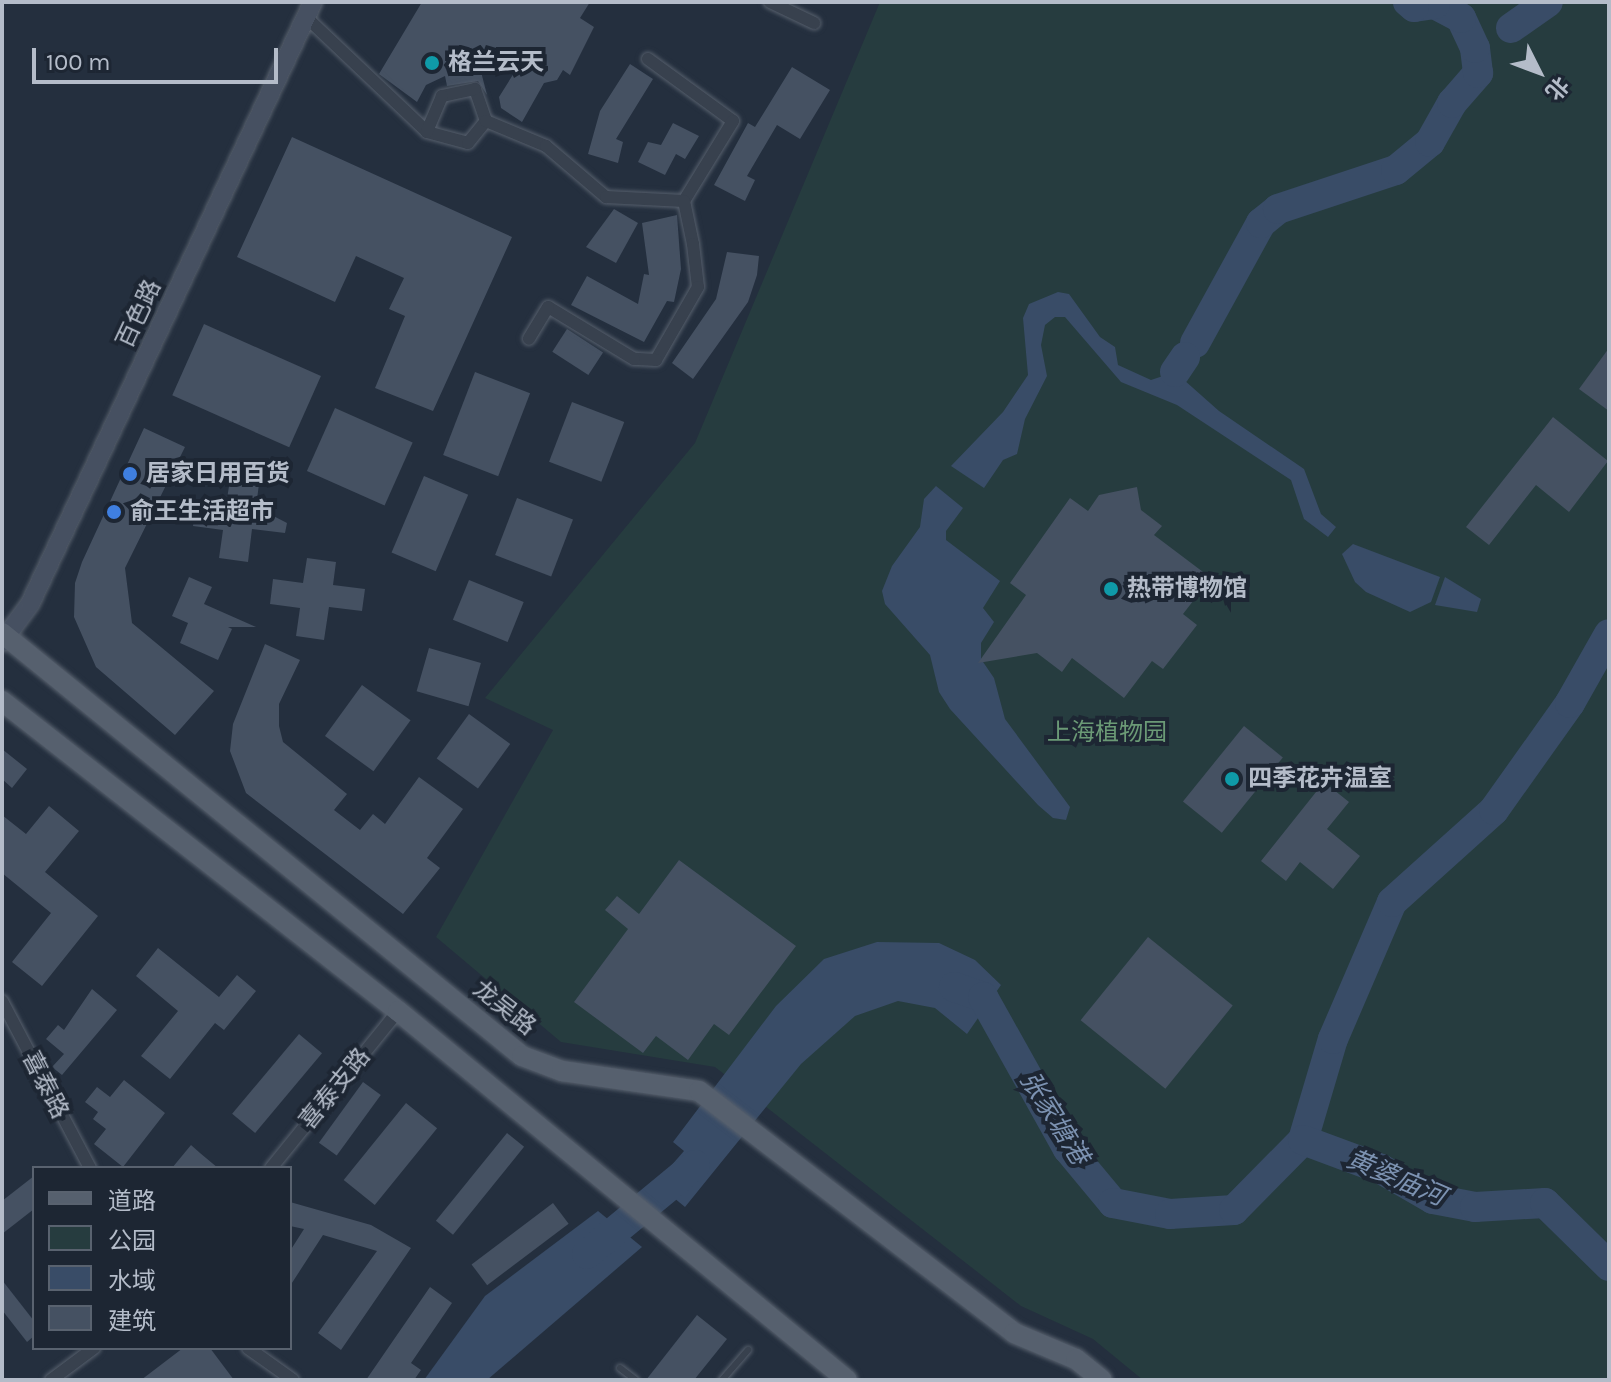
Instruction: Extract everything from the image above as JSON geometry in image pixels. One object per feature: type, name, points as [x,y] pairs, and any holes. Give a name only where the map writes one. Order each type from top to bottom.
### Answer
[{"type":"main road","name":"龙吴路","points":[[4,637],[522,1056],[562,1071],[699,1091],[1014,1333],[1076,1359],[1102,1380]]},
{"type":"main road","points":[[2,701],[398,1011],[843,1377]]},
{"type":"street","points":[[770,2],[814,23]]},
{"type":"street","points":[[309,10],[427,132],[468,143],[486,121]]},
{"type":"street","name":"百色路","points":[[4,637],[30,604],[309,10]]},
{"type":"street","points":[[529,339],[548,307],[634,359],[656,360],[698,287],[684,201],[733,121],[648,59]]},
{"type":"street","points":[[427,132],[442,96],[475,89],[486,121],[546,146],[606,197],[684,201]]},
{"type":"street","name":"喜泰路","points":[[2,1001],[89,1166]]},
{"type":"street","name":"喜泰支路","points":[[273,1166],[398,1011]]},
{"type":"street","points":[[51,1380],[91,1350]]},
{"type":"street","points":[[251,1350],[293,1380]]},
{"type":"lane","points":[[722,1380],[748,1350]]},
{"type":"lane","points":[[620,1368],[636,1380]]},
{"type":"green space","name":"上海植物园","points":[[880,2],[1609,2],[1609,1380],[1143,1380],[1093,1339],[1021,1306],[715,1067],[561,1042],[436,937],[553,730],[485,698],[695,443]]},
{"type":"water","points":[[1058,292],[1069,294],[1100,337],[1115,347],[1118,365],[1151,380],[1175,372],[1219,411],[1304,469],[1321,514],[1336,527],[1328,537],[1304,519],[1291,480],[1177,405],[1121,382],[1065,317],[1055,317],[1045,325],[1041,345],[1047,376],[1025,419],[1017,454],[1003,460],[984,488],[951,466],[1003,412],[1028,375],[1023,318],[1029,304]]},
{"type":"water","points":[[936,486],[963,508],[946,531],[946,540],[1000,581],[983,608],[994,622],[981,643],[981,659],[994,678],[1005,719],[1070,807],[1066,820],[1053,818],[1038,805],[950,709],[939,692],[930,655],[885,604],[882,591],[892,566],[920,527],[924,499]]},
{"type":"water","points":[[1353,544],[1440,577],[1431,602],[1410,612],[1366,592],[1355,582],[1342,554]]},
{"type":"water","points":[[1445,577],[1481,599],[1477,612],[1435,605]]},
{"type":"water","points":[[877,942],[939,943],[975,960],[1001,985],[967,1034],[935,1008],[898,1001],[855,1016],[801,1064],[685,1207],[656,1183],[684,1151],[673,1142],[776,1006],[824,959]]},
{"type":"water","points":[[598,1211],[642,1247],[487,1380],[424,1380],[485,1296]]},
{"type":"building","name":"格兰云天","points":[[422,2],[590,2],[580,18],[594,27],[570,75],[563,70],[557,80],[544,83],[522,122],[501,108],[499,97],[519,65],[499,53],[478,60],[487,95],[478,81],[447,86],[445,76],[426,85],[417,102],[379,74]]},
{"type":"building","points":[[630,64],[653,79],[616,139],[623,142],[618,163],[588,154],[600,111]]},
{"type":"building","points":[[792,67],[830,90],[800,139],[777,125],[747,176],[755,180],[745,201],[714,185],[748,123],[755,127]]},
{"type":"building","points":[[673,123],[699,136],[685,159],[676,154],[665,175],[638,162],[648,142],[661,145]]},
{"type":"building","points":[[292,137],[512,237],[433,411],[375,388],[405,316],[389,309],[404,278],[356,256],[335,302],[237,257]]},
{"type":"building","points":[[614,209],[638,223],[616,263],[586,247]]},
{"type":"building","points":[[677,215],[681,269],[674,302],[667,301],[644,342],[571,305],[587,276],[638,304],[644,274],[649,275],[642,223]]},
{"type":"building","points":[[727,252],[759,256],[757,275],[748,302],[693,379],[672,363],[716,299]]},
{"type":"building","points":[[204,324],[321,376],[289,447],[172,395]]},
{"type":"building","points":[[567,329],[603,352],[588,375],[552,352]]},
{"type":"building","points":[[1609,348],[1609,411],[1579,389]]},
{"type":"building","points":[[475,372],[530,393],[498,476],[443,455]]},
{"type":"building","points":[[572,402],[624,422],[601,482],[549,462]]},
{"type":"building","points":[[335,408],[413,443],[385,506],[307,471]]},
{"type":"building","points":[[1553,417],[1608,461],[1569,512],[1536,485],[1489,545],[1466,527]]},
{"type":"building","points":[[144,428],[185,447],[125,568],[132,623],[214,691],[175,735],[96,667],[74,617],[75,583],[82,562]]},
{"type":"building","points":[[424,476],[468,495],[436,571],[392,552]]},
{"type":"building","points":[[230,480],[259,484],[256,507],[287,523],[285,533],[252,529],[248,562],[219,558],[223,530],[193,526],[196,501],[226,505]]},
{"type":"building","name":"热带博物馆","points":[[1137,487],[1141,510],[1162,526],[1154,535],[1211,578],[1183,614],[1197,625],[1163,669],[1152,661],[1124,698],[1072,658],[1062,672],[1037,653],[978,663],[1026,595],[1010,583],[1070,498],[1088,511],[1099,495]]},
{"type":"building","points":[[517,498],[573,520],[551,576],[495,555]]},
{"type":"building","points":[[307,558],[336,562],[333,585],[365,589],[362,611],[329,607],[324,640],[296,636],[300,608],[270,604],[273,579],[303,583]]},
{"type":"building","points":[[189,577],[212,587],[204,604],[256,627],[228,627],[232,629],[218,660],[180,643],[188,623],[172,616]]},
{"type":"building","points":[[469,580],[524,602],[508,642],[453,620]]},
{"type":"building","points":[[265,644],[300,660],[279,704],[279,726],[283,742],[347,794],[334,810],[360,830],[373,814],[385,824],[419,777],[463,809],[427,858],[440,868],[403,914],[246,793],[230,751],[233,724]]},
{"type":"building","points":[[429,648],[481,663],[469,706],[417,691]]},
{"type":"building","points":[[362,685],[411,720],[374,771],[325,736]]},
{"type":"building","points":[[469,714],[510,744],[478,788],[437,758]]},
{"type":"building","name":"四季花卉温室","points":[[1244,726],[1283,757],[1222,833],[1183,801]]},
{"type":"building","points":[[2,749],[27,769],[12,788],[2,779]]},
{"type":"building","points":[[1324,782],[1349,802],[1327,829],[1360,856],[1333,889],[1300,862],[1286,881],[1261,861]]},
{"type":"building","points":[[49,806],[79,831],[45,872],[98,916],[42,986],[12,962],[51,913],[2,873],[2,815],[26,834]]},
{"type":"building","points":[[679,860],[796,946],[729,1035],[714,1024],[688,1060],[656,1036],[643,1053],[574,1002],[628,929],[605,910],[617,896],[639,914]]},
{"type":"building","points":[[1148,937],[1233,1006],[1165,1089],[1081,1020]]},
{"type":"building","points":[[158,948],[219,997],[237,975],[256,991],[224,1030],[215,1023],[170,1079],[141,1056],[178,1011],[136,976]]},
{"type":"building","points":[[92,989],[117,1010],[62,1075],[52,1067],[64,1054],[46,1039],[58,1025],[64,1030]]},
{"type":"building","points":[[299,1034],[322,1053],[255,1133],[232,1114]]},
{"type":"building","points":[[124,1080],[165,1113],[124,1166],[94,1144],[106,1129],[93,1119],[98,1112],[85,1102],[97,1087],[110,1097]]},
{"type":"building","points":[[363,1082],[381,1095],[337,1156],[319,1143]]},
{"type":"building","points":[[406,1103],[437,1128],[375,1205],[344,1180]]},
{"type":"building","points":[[507,1133],[524,1147],[453,1235],[436,1221]]},
{"type":"building","points":[[191,1145],[216,1166],[174,1166]]},
{"type":"building","points":[[32,1178],[32,1211],[2,1234],[2,1201]]},
{"type":"building","points":[[292,1203],[371,1225],[411,1248],[341,1350],[318,1333],[377,1251],[323,1235],[292,1283],[292,1248],[304,1229],[292,1226]]},
{"type":"building","points":[[553,1203],[569,1224],[487,1285],[472,1264]]},
{"type":"building","points":[[2,1280],[32,1318],[32,1338],[27,1342],[2,1310]]},
{"type":"building","points":[[430,1287],[452,1303],[411,1363],[421,1370],[414,1380],[366,1380]]},
{"type":"building","points":[[697,1315],[727,1339],[694,1380],[646,1380]]},
{"type":"building","points":[[180,1350],[212,1350],[234,1380],[141,1380]]},
{"type":"waterway","points":[[1195,343],[1261,223],[1278,209],[1396,170],[1430,142],[1452,103],[1478,73],[1475,48],[1461,18],[1435,4],[1414,7],[1408,2]]},
{"type":"waterway","points":[[1511,28],[1548,2]]},
{"type":"waterway","points":[[1175,372],[1185,357]]},
{"type":"waterway","name":"张家塘港","points":[[954,987],[983,997],[1068,1149],[1113,1203],[1170,1214],[1234,1210],[1303,1140],[1333,1039],[1392,902],[1494,810],[1570,703],[1609,634]]},
{"type":"waterway","name":"黄婆庙河","points":[[1303,1140],[1381,1169],[1433,1199],[1475,1207],[1545,1203],[1609,1266]]},
{"type":"waterway","name":"张家塘港","points":[[587,1254],[695,1165]]},
{"type":"place","name":"格兰云天","points":[[432,63]]},
{"type":"place","name":"居家日用百货","points":[[130,474]]},
{"type":"place","name":"俞王生活超市","points":[[114,512]]},
{"type":"place","name":"热带博物馆","points":[[1111,589]]},
{"type":"place","name":"四季花卉温室","points":[[1232,779]]}]
